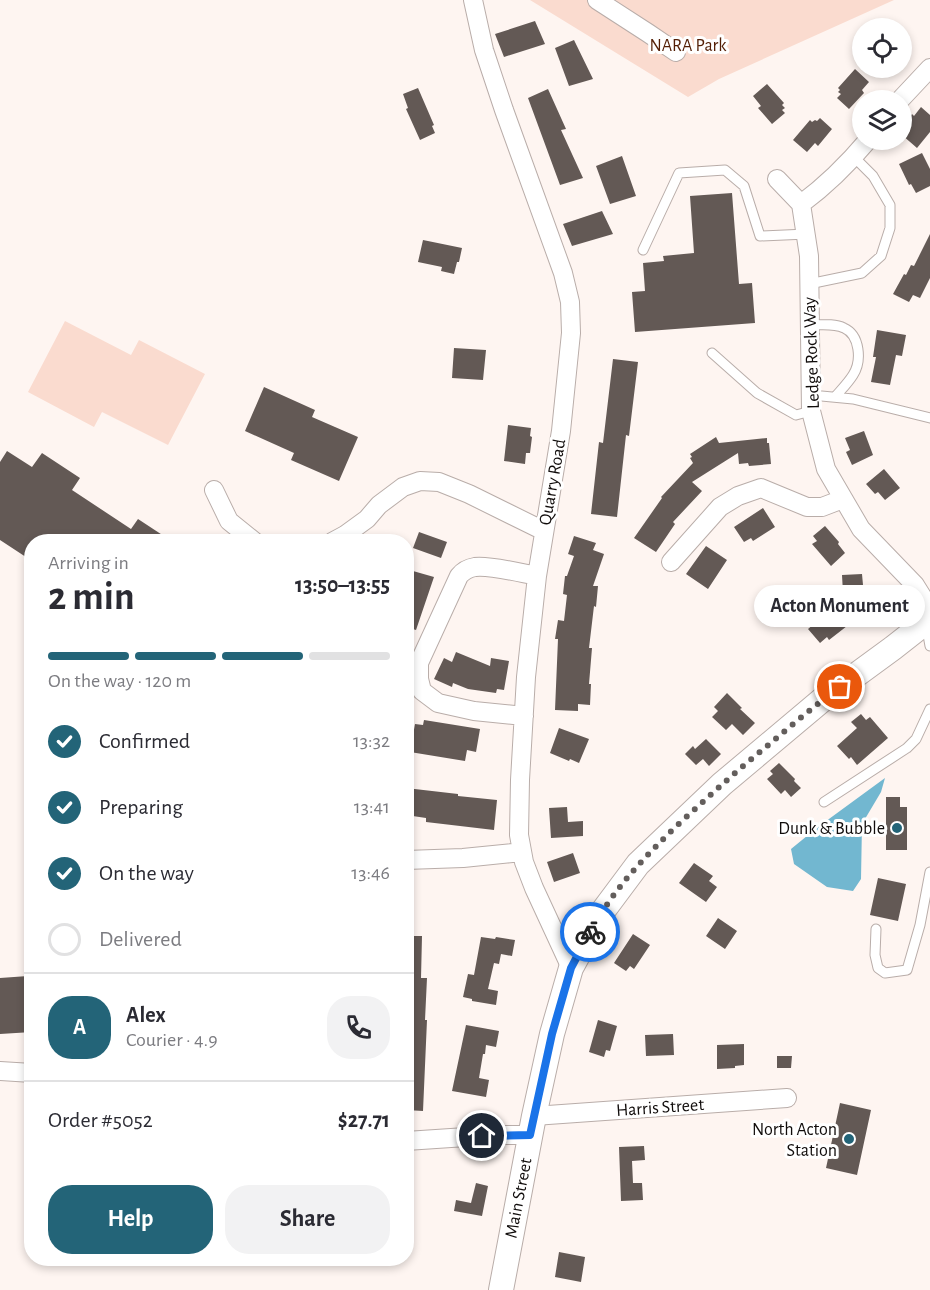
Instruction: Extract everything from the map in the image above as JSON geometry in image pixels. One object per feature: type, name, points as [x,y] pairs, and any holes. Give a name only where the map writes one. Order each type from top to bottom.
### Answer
[{"type":"main road","name":"Main Street","points":[[501,1290],[552,1034],[571,968],[600,915],[631,873],[655,847],[722,784],[822,700],[930,619]]},
{"type":"street","name":"Quarry Road","points":[[473,0],[487,60],[563,273],[570,302],[571,333],[565,400],[537,576],[526,677],[519,835],[534,888],[571,968]]},
{"type":"street","points":[[597,0],[676,52]]},
{"type":"street","points":[[909,90],[930,68]]},
{"type":"street","points":[[777,179],[801,204],[822,189],[860,150]]},
{"type":"street","name":"Ledge Rock Way","points":[[801,204],[809,256],[811,403],[826,469],[861,529],[915,585],[930,609]]},
{"type":"street","points":[[346,534],[367,519],[379,505],[402,487],[420,482],[439,482],[469,494],[544,531]]},
{"type":"street","points":[[671,562],[720,507],[738,496],[761,488],[807,507],[822,507],[843,499]]},
{"type":"street","points":[[213,490],[229,521],[245,534]]},
{"type":"street","points":[[524,716],[474,711],[438,703],[422,691],[419,663],[459,576],[463,572],[471,568],[484,567],[537,576]]},
{"type":"street","points":[[414,860],[522,852]]},
{"type":"street","points":[[0,1071],[24,1072]]},
{"type":"street","name":"Harris Street","points":[[414,1140],[496,1135],[532,1126],[787,1098]]},
{"type":"lane","points":[[810,284],[862,273],[881,256],[890,228],[890,205],[873,176],[854,157]]},
{"type":"lane","points":[[643,250],[679,174],[725,170],[744,186],[760,236],[807,234]]},
{"type":"lane","points":[[810,325],[834,325],[845,328],[856,342],[858,355],[854,375],[835,397]]},
{"type":"lane","points":[[712,353],[757,393],[796,415],[811,403],[835,397],[853,399],[930,418]]},
{"type":"lane","points":[[930,628],[928,635],[930,646]]},
{"type":"lane","points":[[824,802],[907,748],[916,739],[930,711]]},
{"type":"lane","points":[[876,929],[875,955],[878,968],[885,974],[907,970],[920,925],[930,872]]},
{"type":"green space","name":"NARA Park","points":[[530,0],[894,0],[719,79],[688,97]]},
{"type":"green space","points":[[65,321],[131,355],[139,340],[205,374],[168,445],[102,412],[94,427],[28,392]]},
{"type":"water","points":[[885,778],[881,792],[862,824],[861,879],[853,891],[827,887],[794,864],[791,849]]},
{"type":"building","points":[[535,21],[545,44],[504,57],[495,34]]},
{"type":"building","points":[[574,40],[593,79],[569,86],[555,48]]},
{"type":"building","points":[[852,72],[852,78],[865,78],[869,82],[862,90],[852,90],[852,106],[849,109],[837,98],[841,94],[838,88]]},
{"type":"building","points":[[767,84],[784,103],[782,105],[785,108],[782,110],[785,113],[772,124],[758,108],[761,106],[753,96]]},
{"type":"building","points":[[418,88],[434,125],[432,126],[435,133],[420,140],[406,109],[408,108],[403,94]]},
{"type":"building","points":[[548,89],[566,129],[561,130],[583,178],[560,185],[528,98]]},
{"type":"building","points":[[921,107],[930,115],[930,132],[917,148],[912,144],[912,114],[914,116]]},
{"type":"building","points":[[820,118],[832,129],[818,146],[815,143],[807,152],[793,140],[810,120],[817,121]]},
{"type":"building","points":[[922,153],[930,169],[930,186],[916,193],[911,184],[909,185],[899,164]]},
{"type":"building","points":[[622,156],[636,196],[610,204],[596,166]]},
{"type":"building","points":[[732,193],[739,284],[752,283],[755,323],[635,332],[632,292],[645,291],[643,263],[664,261],[663,256],[694,253],[690,196]]},
{"type":"building","points":[[602,211],[613,234],[572,246],[563,224]]},
{"type":"building","points":[[930,234],[930,278],[920,298],[913,295],[909,302],[893,294],[904,274],[906,275],[911,265],[914,266]]},
{"type":"building","points":[[423,240],[462,248],[454,274],[441,271],[442,267],[418,262]]},
{"type":"building","points":[[877,330],[906,335],[902,356],[896,355],[890,385],[871,382],[876,357],[873,357]]},
{"type":"building","points":[[454,348],[486,350],[483,380],[452,378]]},
{"type":"building","points":[[613,359],[638,362],[629,436],[626,435],[617,517],[591,514],[599,442],[603,443]]},
{"type":"building","points":[[264,387],[315,410],[312,417],[358,437],[339,481],[291,460],[294,453],[245,431]]},
{"type":"building","points":[[508,425],[531,428],[530,453],[526,453],[525,464],[504,461]]},
{"type":"building","points":[[864,431],[873,455],[852,465],[846,452],[850,450],[845,438]]},
{"type":"building","points":[[716,437],[719,443],[767,438],[771,464],[749,466],[748,463],[739,464],[738,453],[692,482],[702,491],[673,522],[675,524],[656,552],[634,538],[661,497],[693,463],[690,454]]},
{"type":"building","points":[[7,451],[32,467],[42,453],[80,478],[72,490],[131,529],[138,519],[161,534],[24,534],[24,556],[0,540],[0,462]]},
{"type":"building","points":[[884,469],[900,488],[885,500],[878,492],[875,494],[866,484]]},
{"type":"building","points":[[763,508],[775,527],[753,541],[751,538],[744,542],[734,527]]},
{"type":"building","points":[[825,526],[845,553],[831,566],[812,544],[817,541],[813,536]]},
{"type":"building","points":[[419,532],[447,542],[441,558],[414,548]]},
{"type":"building","points":[[574,536],[596,543],[593,550],[604,554],[593,586],[598,586],[589,648],[592,648],[590,705],[578,704],[578,711],[555,710],[558,639],[555,639],[558,620],[564,621],[567,595],[563,594],[565,576],[567,576],[574,556],[568,554]]},
{"type":"building","points":[[706,546],[727,560],[708,589],[686,574]]},
{"type":"building","points":[[414,571],[434,577],[416,630],[414,629]]},
{"type":"building","points":[[862,574],[863,585],[866,585],[868,609],[844,611],[842,575]]},
{"type":"building","points":[[835,612],[847,626],[829,640],[827,637],[820,643],[808,629],[826,614],[829,617]]},
{"type":"building","points":[[456,652],[490,666],[491,658],[509,661],[504,690],[497,689],[496,693],[468,689],[453,683],[452,687],[434,679],[444,658],[452,662]]},
{"type":"building","points":[[727,693],[755,723],[743,735],[732,724],[726,730],[712,717],[718,711],[714,707]]},
{"type":"building","points":[[861,714],[866,720],[870,717],[888,738],[857,765],[837,746],[857,728],[851,722]]},
{"type":"building","points":[[424,720],[480,729],[476,752],[467,750],[465,761],[414,753],[415,724],[423,725]]},
{"type":"building","points":[[559,728],[589,739],[579,763],[550,753]]},
{"type":"building","points":[[706,739],[721,754],[709,766],[703,759],[696,765],[685,754],[693,746],[695,749]]},
{"type":"building","points":[[779,763],[801,788],[791,797],[785,790],[781,794],[767,779],[773,774],[770,771]]},
{"type":"building","points":[[414,789],[497,800],[494,830],[426,822],[426,818],[414,816]]},
{"type":"building","name":"Dunk & Bubble","points":[[886,797],[900,797],[900,807],[907,807],[907,850],[886,850]]},
{"type":"building","points":[[567,807],[568,822],[583,821],[583,836],[551,838],[549,808]]},
{"type":"building","points":[[573,853],[580,873],[554,882],[547,862]]},
{"type":"building","points":[[694,863],[713,876],[709,881],[717,887],[706,902],[679,883]]},
{"type":"building","points":[[878,878],[906,884],[898,921],[870,915]]},
{"type":"building","points":[[718,918],[737,931],[725,949],[706,936]]},
{"type":"building","points":[[633,934],[650,945],[634,969],[630,966],[626,971],[614,963]]},
{"type":"building","points":[[414,936],[422,936],[421,978],[427,978],[423,1111],[414,1110]]},
{"type":"building","points":[[481,937],[515,940],[512,956],[501,954],[499,964],[494,963],[488,989],[498,991],[496,1005],[463,997],[468,974],[474,975]]},
{"type":"building","points":[[24,976],[24,1032],[0,1034],[0,978]]},
{"type":"building","points":[[598,1020],[617,1026],[610,1051],[606,1050],[604,1057],[589,1052]]},
{"type":"building","points":[[466,1025],[499,1031],[496,1047],[486,1045],[485,1054],[483,1054],[479,1078],[489,1080],[486,1097],[452,1091]]},
{"type":"building","points":[[673,1034],[674,1055],[646,1056],[645,1035]]},
{"type":"building","points":[[744,1044],[744,1065],[717,1069],[717,1045]]},
{"type":"building","points":[[777,1056],[792,1056],[791,1068],[777,1068]]},
{"type":"building","name":"North Acton Station","points":[[840,1103],[871,1110],[857,1175],[826,1168]]},
{"type":"building","points":[[644,1146],[645,1160],[632,1161],[633,1183],[642,1183],[643,1200],[621,1201],[619,1147]]},
{"type":"building","points":[[476,1183],[488,1186],[482,1216],[454,1211],[456,1200],[471,1203]]},
{"type":"building","points":[[559,1252],[585,1257],[581,1282],[555,1277]]},
{"type":"way so far","points":[[590,932],[624,882],[655,847],[722,784],[840,687]]},
{"type":"place","name":"Acton Monument","points":[[840,687]]},
{"type":"place","name":"Dunk & Bubble","points":[[897,828]]},
{"type":"place","name":"North Acton Station","points":[[849,1139]]},
{"type":"route","points":[[482,1136],[530,1135],[552,1034],[571,968],[590,932]]}]
